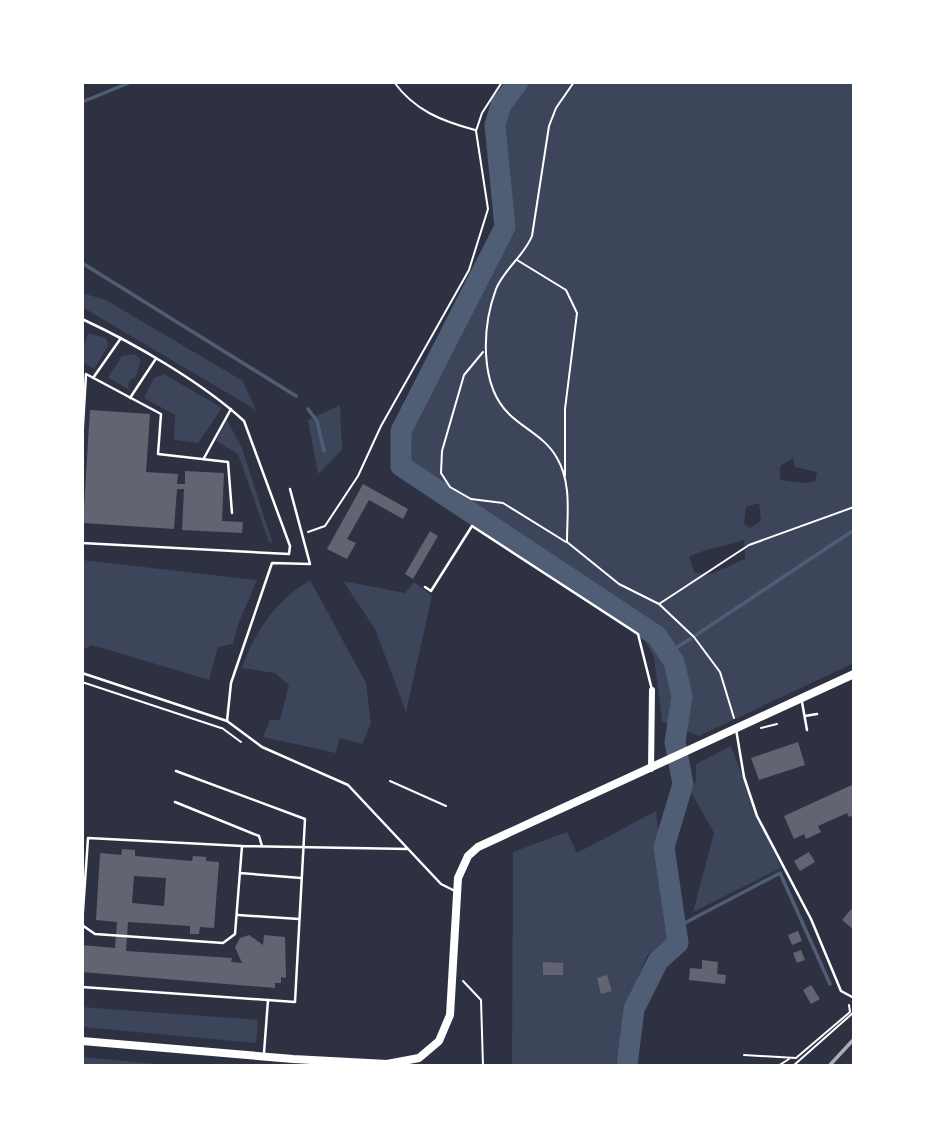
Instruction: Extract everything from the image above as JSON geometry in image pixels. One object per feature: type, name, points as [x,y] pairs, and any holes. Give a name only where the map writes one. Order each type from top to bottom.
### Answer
[{"type":"street","points":[[82,1041],[387,1064],[419,1058],[439,1041],[446,1028],[453,970],[456,892],[462,867],[478,847],[854,674]]},
{"type":"street","points":[[651,769],[652,690]]},
{"type":"lane","points":[[82,319],[121,338],[231,409],[244,421],[290,546],[289,554],[82,543]]},
{"type":"lane","points":[[93,378],[121,338]]},
{"type":"lane","points":[[130,397],[155,360]]},
{"type":"lane","points":[[82,442],[86,374],[161,414],[158,454],[228,462],[232,513]]},
{"type":"lane","points":[[203,459],[231,409]]},
{"type":"lane","points":[[227,721],[231,683],[272,563],[310,564],[290,489]]},
{"type":"lane","points":[[425,587],[431,591],[472,526],[638,634],[652,690]]},
{"type":"lane","points":[[82,673],[227,721],[262,747],[348,785],[440,884],[456,892]]},
{"type":"lane","points":[[802,698],[807,730]]},
{"type":"lane","points":[[805,716],[817,714]]},
{"type":"lane","points":[[736,729],[744,777],[757,816],[811,919],[841,991],[847,997],[854,998]]},
{"type":"lane","points":[[82,987],[295,1002],[304,819],[176,771]]},
{"type":"lane","points":[[175,802],[258,836],[262,846]]},
{"type":"lane","points":[[82,835],[88,838],[242,846],[408,849]]},
{"type":"lane","points":[[88,838],[82,925],[95,934],[223,943],[235,934],[242,846]]},
{"type":"lane","points":[[240,873],[302,878]]},
{"type":"lane","points":[[238,915],[299,919]]},
{"type":"lane","points":[[264,1056],[268,1000]]},
{"type":"path","points":[[394,82],[407,99],[439,120],[477,131]]},
{"type":"path","points":[[304,534],[325,526],[358,476],[381,426],[469,270],[488,209],[477,131],[482,113],[502,82]]},
{"type":"path","points":[[565,478],[551,447],[500,405],[492,390],[484,351],[496,289],[532,236],[549,126],[556,108],[574,82]]},
{"type":"path","points":[[517,260],[566,290],[577,313],[565,409],[567,542]]},
{"type":"path","points":[[484,351],[464,376],[442,451],[441,473],[450,487],[471,499],[503,503],[567,542],[619,584],[659,604],[694,637],[720,673],[736,729]]},
{"type":"path","points":[[659,604],[749,545],[854,507]]},
{"type":"path","points":[[82,682],[222,728],[227,721]]},
{"type":"path","points":[[390,781],[446,806]]},
{"type":"path","points":[[453,970],[481,1000],[483,1066]]},
{"type":"path","points":[[744,1055],[796,1058],[850,1012],[847,997]]},
{"type":"path","points":[[793,1066],[854,1012]]},
{"type":"path","points":[[778,1066],[790,1058]]},
{"type":"shaded area","points":[[525,82],[854,82],[854,663],[699,736],[662,722],[654,657],[640,632],[403,469],[408,434],[512,230],[502,113]],"holes":[[[793,458],[795,467],[817,472],[815,481],[805,483],[780,480],[780,466]],[[759,503],[761,521],[750,528],[744,524],[746,507]],[[744,540],[745,559],[711,574],[695,573],[689,557]]]},
{"type":"shaded area","points":[[82,293],[106,300],[243,381],[256,410],[82,307]]},
{"type":"shaded area","points":[[88,333],[106,338],[108,346],[94,369],[83,362],[83,348]]},
{"type":"shaded area","points":[[135,354],[141,360],[135,379],[132,378],[128,384],[129,390],[108,377],[122,356]]},
{"type":"shaded area","points":[[164,374],[222,408],[198,443],[174,440],[175,415],[144,398],[154,378]]},
{"type":"shaded area","points":[[340,405],[342,450],[318,474],[308,420]]},
{"type":"shaded area","points":[[227,420],[242,448],[272,542],[269,542],[238,454],[216,441]]},
{"type":"shaded area","points":[[82,560],[257,580],[238,624],[233,644],[218,647],[209,680],[92,645],[82,650]]},
{"type":"shaded area","points":[[310,580],[366,683],[371,724],[362,744],[339,738],[336,753],[263,737],[270,720],[280,720],[289,685],[275,673],[242,668],[253,641],[268,618],[287,597]]},
{"type":"shaded area","points":[[343,581],[405,593],[414,582],[432,596],[406,712],[375,629]]},
{"type":"shaded area","points":[[731,746],[757,816],[781,868],[693,912],[714,833],[691,792],[696,780],[696,764]]},
{"type":"shaded area","points":[[656,811],[670,939],[647,956],[627,1005],[616,1066],[512,1066],[513,852],[567,832],[577,853]]},
{"type":"shaded area","points":[[82,1007],[258,1020],[256,1043],[82,1027]]},
{"type":"shaded area","points":[[82,1057],[178,1066],[82,1066]]},
{"type":"building","points":[[90,410],[150,414],[146,472],[178,474],[177,484],[185,484],[185,471],[224,473],[222,521],[243,522],[242,533],[182,530],[184,489],[177,489],[174,529],[83,523]]},
{"type":"building","points":[[363,484],[408,509],[403,519],[369,500],[347,539],[356,543],[347,559],[327,549]]},
{"type":"building","points":[[430,531],[438,536],[413,579],[405,574]]},
{"type":"building","points":[[798,742],[805,765],[759,780],[751,758]]},
{"type":"building","points":[[854,784],[854,815],[849,817],[847,813],[818,826],[821,832],[806,839],[804,834],[794,839],[784,816]]},
{"type":"building","points":[[122,849],[135,850],[135,856],[192,861],[193,856],[219,862],[214,928],[200,927],[199,934],[190,934],[190,926],[128,922],[126,951],[232,958],[231,962],[242,963],[235,947],[240,938],[249,935],[263,945],[264,935],[285,937],[286,978],[281,977],[281,983],[275,983],[275,988],[82,972],[82,945],[115,948],[117,922],[96,920],[100,853],[121,855]],"holes":[[[134,876],[166,878],[164,906],[132,903]]]},
{"type":"building","points":[[809,852],[815,862],[800,871],[794,861]]},
{"type":"building","points":[[854,906],[854,930],[842,920]]},
{"type":"building","points":[[798,931],[802,941],[792,945],[788,935]]},
{"type":"building","points":[[801,950],[805,960],[797,963],[793,953]]},
{"type":"building","points":[[702,960],[718,962],[717,974],[726,975],[725,984],[689,980],[690,968],[702,969]]},
{"type":"building","points":[[543,962],[563,963],[563,975],[543,975]]},
{"type":"building","points":[[607,975],[612,991],[601,994],[597,978]]},
{"type":"building","points":[[811,985],[820,999],[811,1004],[803,990]]},
{"type":"waterway","points":[[82,102],[131,82]]},
{"type":"waterway","points":[[518,82],[501,105],[495,125],[505,227],[401,431],[401,466],[657,636],[674,662],[682,696],[675,742],[683,784],[664,847],[678,943],[658,961],[634,1009],[627,1066]]},
{"type":"waterway","points":[[82,263],[296,396]]},
{"type":"waterway","points":[[308,409],[317,421],[324,451]]},
{"type":"waterway","points":[[696,635],[854,530]]},
{"type":"waterway","points":[[668,653],[690,639]]},
{"type":"waterway","points":[[677,927],[780,873],[830,984]]},
{"type":"railway","points":[[829,1066],[854,1039]]}]
